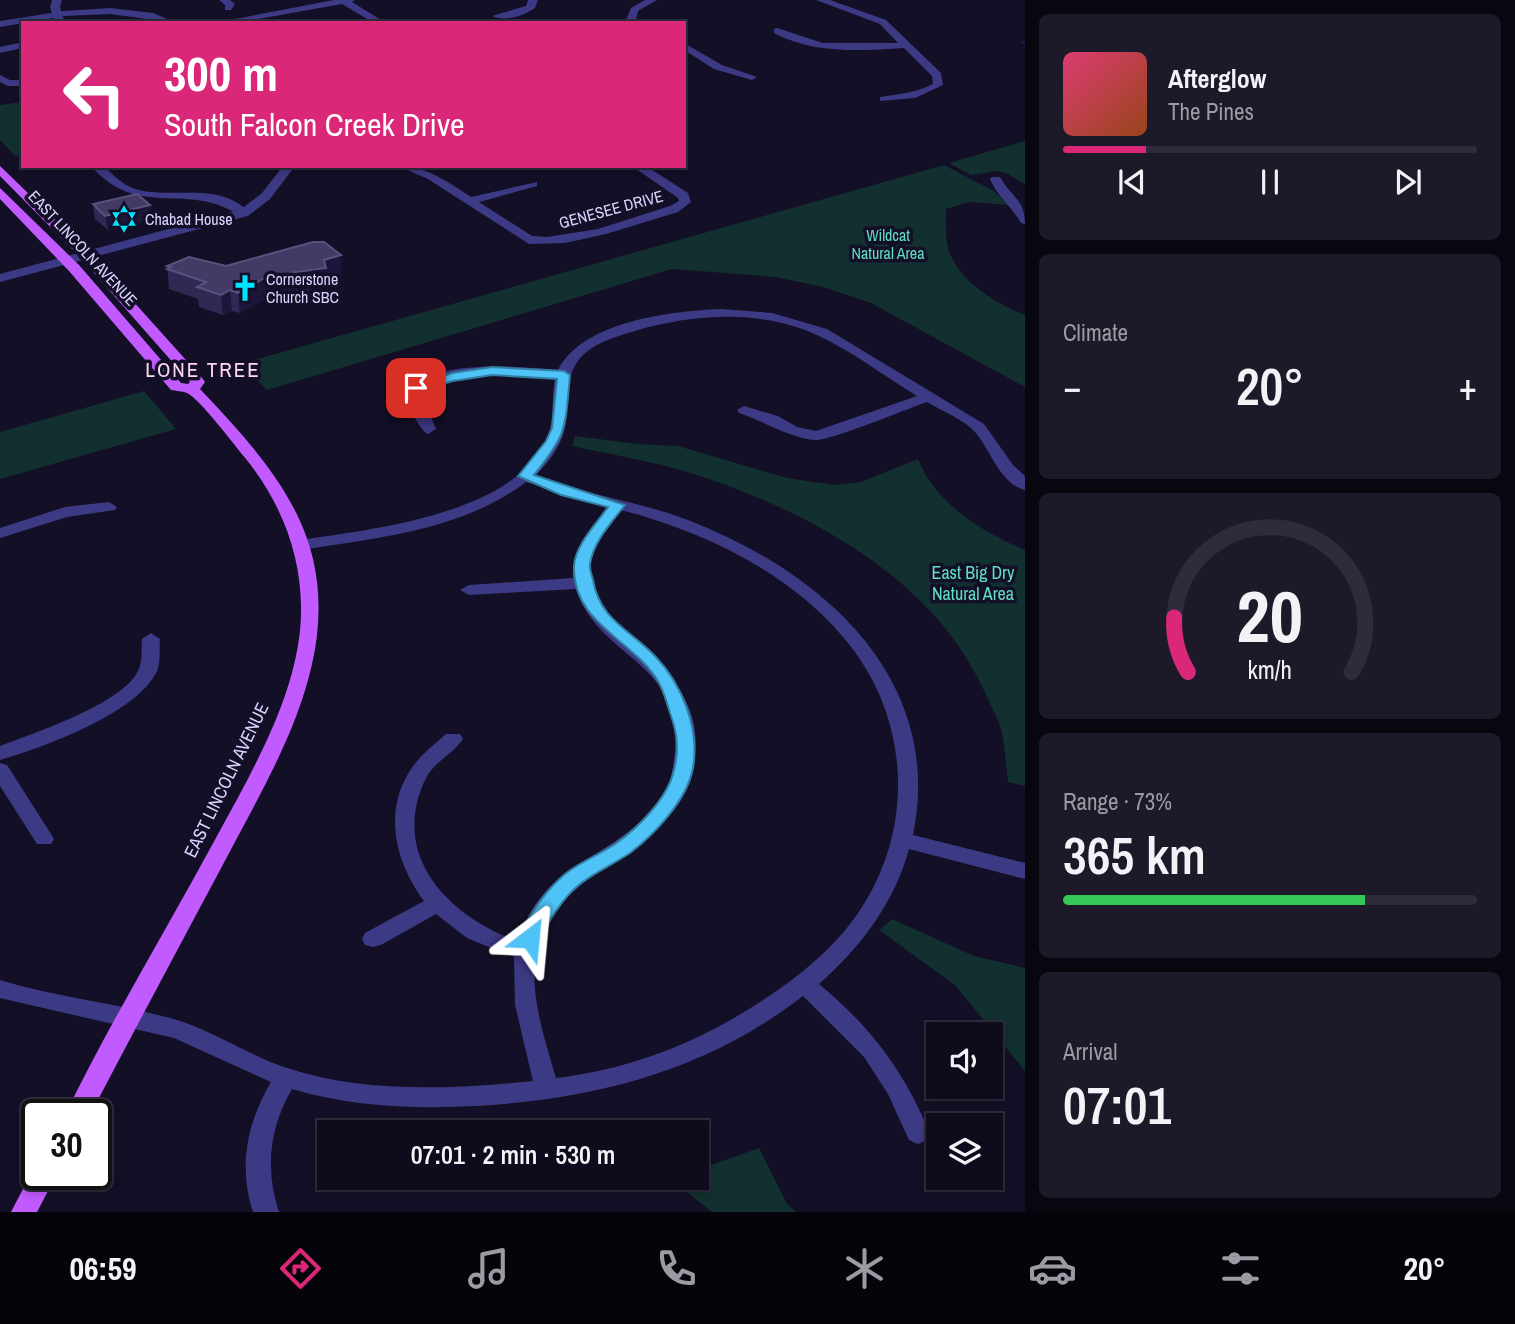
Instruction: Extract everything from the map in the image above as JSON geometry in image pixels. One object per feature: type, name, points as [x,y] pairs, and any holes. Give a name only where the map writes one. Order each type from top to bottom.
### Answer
[{"type":"main road","name":"EAST LINCOLN AVENUE","points":[[0,169],[84,254],[198,382],[192,389]]},
{"type":"main road","name":"EAST LINCOLN AVENUE","points":[[0,192],[58,261],[176,387],[192,389],[264,468],[285,503],[301,545],[309,611],[305,652],[295,690],[279,732],[251,792],[85,1099]]},
{"type":"main road","points":[[24,1212],[36,1190]]},
{"type":"street","points":[[57,0],[55,7],[59,18]]},
{"type":"street","points":[[230,21],[345,0],[378,21]]},
{"type":"street","points":[[497,16],[517,14],[530,8],[533,0]]},
{"type":"street","points":[[632,21],[634,10],[652,0]]},
{"type":"street","points":[[821,0],[883,22],[937,75],[938,85],[924,94],[902,99],[884,99]]},
{"type":"street","points":[[30,21],[134,14],[164,21]]},
{"type":"street","points":[[0,24],[21,22]]},
{"type":"street","points":[[777,31],[799,41],[823,46],[906,45]]},
{"type":"street","points":[[0,50],[21,45]]},
{"type":"street","points":[[686,47],[718,67],[752,77]]},
{"type":"street","points":[[0,78],[8,83],[21,83]]},
{"type":"street","points":[[99,168],[118,186],[133,192],[206,195],[229,200],[244,213]]},
{"type":"street","points":[[0,271],[58,261],[196,228],[244,213],[266,196],[287,168]]},
{"type":"street","points":[[412,168],[471,201],[533,184]]},
{"type":"street","name":"GENESEE DRIVE","points":[[471,201],[528,240],[543,241],[564,239],[674,209],[685,202],[684,195],[674,187],[641,168]]},
{"type":"street","points":[[996,179],[998,187],[1022,210],[1025,220]]},
{"type":"street","points":[[0,278],[50,266],[58,261]]},
{"type":"street","points":[[301,545],[428,522],[476,504],[525,476],[553,442],[558,428],[564,375],[575,355],[601,338],[666,317],[731,312],[781,318],[822,332],[979,427],[1007,468],[1025,485]]},
{"type":"street","points":[[428,429],[422,412],[408,393],[416,388],[452,377],[492,371],[564,375]]},
{"type":"street","points":[[744,410],[773,419],[792,430],[817,436],[930,396]]},
{"type":"street","points":[[0,989],[130,1017],[212,1042],[255,1066],[286,1078],[356,1093],[444,1097],[547,1089],[627,1075],[699,1047],[741,1026],[804,984],[839,951],[870,912],[887,882],[902,840],[909,798],[909,757],[900,719],[875,670],[834,617],[802,589],[733,546],[670,520],[566,492],[525,476]]},
{"type":"street","points":[[547,1089],[525,1006],[525,952],[534,924],[571,880],[624,848],[643,831],[675,791],[683,771],[686,750],[684,726],[667,681],[648,659],[603,620],[589,600],[584,583],[582,565],[586,552],[617,505]]},
{"type":"street","points":[[0,533],[65,512],[109,507]]},
{"type":"street","points":[[469,590],[584,583]]},
{"type":"street","points":[[0,753],[91,717],[120,699],[147,673],[151,639]]},
{"type":"street","points":[[453,740],[418,774],[404,814],[404,839],[409,860],[421,883],[438,903],[475,932],[525,952]]},
{"type":"street","points":[[0,770],[44,839]]},
{"type":"street","points":[[902,840],[1025,871]]},
{"type":"street","points":[[373,939],[438,903]]},
{"type":"street","points":[[804,984],[865,1039],[901,1091],[918,1133]]},
{"type":"street","points":[[266,1212],[261,1200],[258,1146],[270,1102],[286,1078]]},
{"type":"green space","points":[[21,102],[21,155],[15,156],[0,140],[0,105]]},
{"type":"green space","points":[[1025,141],[1025,184],[997,171],[971,175],[949,163]]},
{"type":"green space","name":"Wildcat Natural Area","points":[[944,165],[994,191],[1009,205],[969,202],[946,209],[946,239],[953,260],[969,280],[990,297],[1025,315],[1025,387],[871,303],[823,287],[776,277],[672,269],[267,390],[240,364]]},
{"type":"green space","points":[[144,391],[176,429],[0,479],[0,432]]},
{"type":"green space","name":"East Big Dry Natural Area","points":[[575,436],[678,446],[787,478],[834,485],[861,482],[918,459],[936,489],[962,514],[977,525],[1025,550],[1025,786],[1008,782],[1000,725],[965,655],[938,620],[907,588],[872,560],[794,514],[753,496],[678,469],[572,446]]},
{"type":"green space","points":[[892,919],[974,956],[1025,968],[1025,1071],[1003,1044],[1003,1022],[985,1022],[955,985],[879,930]]},
{"type":"green space","points":[[759,1148],[787,1204],[796,1212],[712,1212],[684,1190],[709,1190],[709,1166]]},
{"type":"building","points":[[137,194],[150,205],[105,216],[93,204]]},
{"type":"building","points":[[313,242],[324,242],[341,255],[324,260],[326,268],[268,276],[238,293],[230,290],[221,295],[197,287],[206,282],[167,269],[171,267],[167,266],[189,257],[226,266]]},
{"type":"place","name":"Chabad House","points":[[124,219]]},
{"type":"place","name":"Cornerstone Church SBC","points":[[245,288]]},
{"type":"district","name":"LONE TREE","points":[[203,369]]},
{"type":"route","points":[[416,388],[452,377],[492,371],[564,375],[558,428],[553,442],[525,476],[566,492],[617,505],[592,539],[582,565],[589,600],[603,620],[648,659],[667,681],[684,726],[686,750],[683,771],[675,791],[660,812],[624,848],[598,861],[571,880],[534,924],[530,938]]}]
